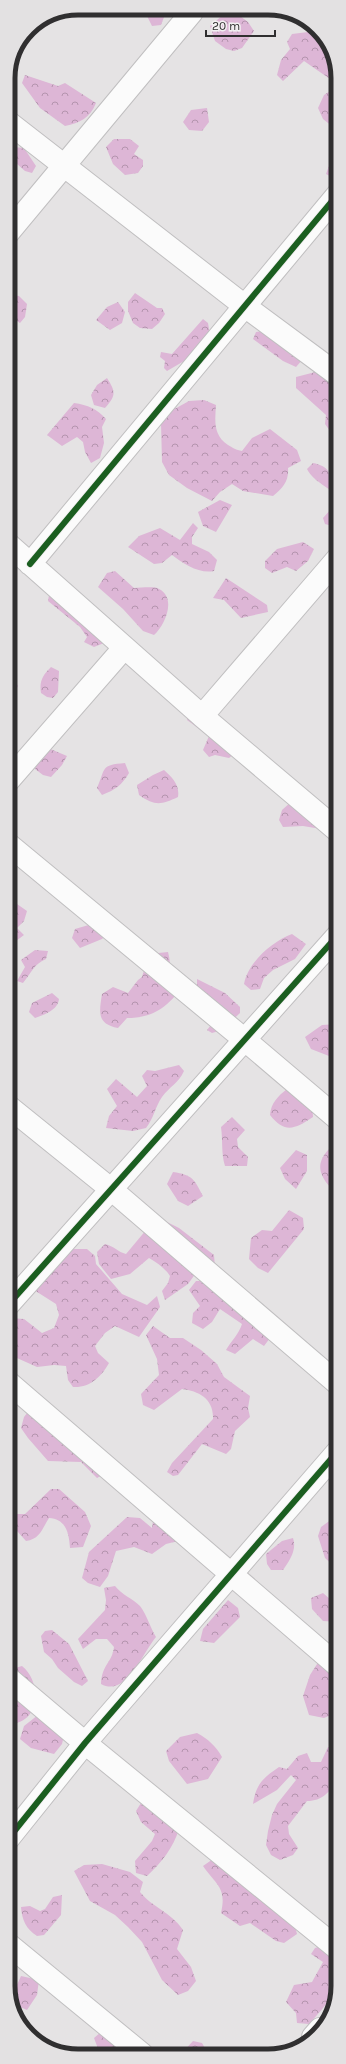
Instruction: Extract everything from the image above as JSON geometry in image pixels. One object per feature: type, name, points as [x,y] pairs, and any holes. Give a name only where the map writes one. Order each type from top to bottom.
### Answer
[{"type":"street","points":[[15,224],[189,15]]},
{"type":"street","points":[[15,128],[246,307],[331,370]]},
{"type":"street","points":[[30,564],[246,307],[331,203]]},
{"type":"street","points":[[15,550],[202,716],[331,825]]},
{"type":"street","points":[[202,716],[331,566]]},
{"type":"street","points":[[15,773],[124,648]]},
{"type":"street","points":[[15,850],[245,1040],[331,1114]]},
{"type":"street","points":[[15,1297],[331,943]]},
{"type":"street","points":[[15,1112],[112,1190],[331,1378]]},
{"type":"street","points":[[15,1388],[331,1660]]},
{"type":"street","points":[[15,1830],[85,1743],[331,1459]]},
{"type":"street","points":[[15,1684],[85,1743],[331,1943]]},
{"type":"street","points":[[15,1950],[136,2049]]},
{"type":"green space","points":[[146,15],[165,15],[161,25],[152,26]]},
{"type":"green space","points":[[223,15],[239,15],[248,22],[254,31],[242,48],[234,51],[226,49],[215,41],[210,26]]},
{"type":"green space","points":[[308,32],[318,40],[328,58],[331,79],[304,61],[283,81],[277,75],[281,60],[290,49],[287,42],[292,34]]},
{"type":"green space","points":[[25,75],[58,86],[65,83],[96,103],[94,108],[84,119],[65,126],[40,108],[22,83]]},
{"type":"green space","points":[[331,90],[331,125],[323,119],[318,108],[324,95]]},
{"type":"green space","points":[[207,108],[209,122],[202,131],[189,130],[183,122],[191,110]]},
{"type":"green space","points":[[114,139],[130,139],[139,146],[134,154],[143,160],[143,166],[138,173],[125,175],[113,164],[106,147]]},
{"type":"green space","points":[[329,142],[331,142],[331,177],[326,174],[330,163]]},
{"type":"green space","points":[[15,147],[24,148],[36,166],[32,173],[25,171],[15,162]]},
{"type":"green space","points":[[135,293],[157,308],[162,308],[165,314],[159,323],[152,329],[140,328],[133,323],[128,311],[128,302]]},
{"type":"green space","points":[[15,295],[19,296],[27,304],[25,317],[20,323],[15,320]]},
{"type":"green space","points":[[118,302],[125,312],[122,323],[110,330],[96,320],[107,307]]},
{"type":"green space","points":[[203,319],[208,323],[210,335],[191,357],[167,371],[164,368],[165,361],[160,357],[161,352],[172,354]]},
{"type":"green space","points":[[269,330],[303,359],[296,367],[283,361],[253,339],[256,332]]},
{"type":"green space","points":[[327,369],[331,371],[331,431],[325,424],[326,415],[296,388],[296,377]]},
{"type":"green space","points":[[107,378],[114,394],[105,408],[94,405],[91,395],[97,385]]},
{"type":"green space","points":[[204,400],[216,405],[215,422],[217,432],[223,441],[233,448],[242,451],[252,438],[270,429],[297,450],[301,461],[288,468],[285,484],[273,496],[243,491],[232,484],[220,492],[212,501],[187,488],[169,475],[162,462],[161,423],[169,412],[189,401]]},
{"type":"green space","points":[[74,403],[92,408],[106,419],[102,427],[104,443],[100,458],[91,463],[85,452],[83,442],[77,437],[62,446],[47,435]]},
{"type":"green space","points":[[313,463],[325,468],[331,476],[331,491],[314,478],[307,469]]},
{"type":"green space","points":[[220,500],[232,505],[216,532],[203,526],[198,512]]},
{"type":"green space","points":[[331,509],[331,526],[325,524],[323,518]]},
{"type":"green space","points":[[193,523],[198,528],[192,537],[192,544],[209,552],[217,560],[214,571],[208,572],[197,570],[172,555],[162,563],[154,564],[128,547],[139,536],[160,528],[180,540]]},
{"type":"green space","points":[[303,542],[314,549],[308,561],[296,571],[287,567],[272,573],[265,568],[265,561],[277,549]]},
{"type":"green space","points":[[115,571],[134,588],[154,588],[159,589],[164,593],[168,605],[167,612],[162,625],[154,635],[143,631],[123,609],[98,587],[107,573]]},
{"type":"green space","points":[[226,578],[267,605],[268,612],[241,618],[224,600],[213,598]]},
{"type":"green space","points":[[50,589],[104,643],[94,647],[84,642],[87,637],[80,627],[48,601]]},
{"type":"green space","points":[[51,667],[59,671],[58,692],[53,698],[47,697],[41,693],[42,678]]},
{"type":"green space","points":[[15,681],[18,686],[15,691]]},
{"type":"green space","points":[[192,706],[209,706],[225,722],[235,753],[229,758],[215,755],[209,757],[203,750],[209,736],[187,720]]},
{"type":"green space","points":[[48,748],[67,756],[62,765],[51,777],[43,775],[35,769],[40,757]]},
{"type":"green space","points":[[125,763],[129,773],[124,781],[118,787],[102,795],[97,788],[105,769],[111,765]]},
{"type":"green space","points":[[164,770],[177,785],[178,797],[167,802],[154,803],[139,795],[137,785]]},
{"type":"green space","points":[[291,802],[331,831],[303,826],[283,827],[279,820],[282,810]]},
{"type":"green space","points":[[17,904],[27,911],[24,921],[17,928],[24,935],[15,942],[15,905]]},
{"type":"green space","points":[[92,924],[110,932],[102,939],[80,948],[72,938],[75,929]]},
{"type":"green space","points":[[292,934],[306,944],[295,959],[273,970],[264,978],[260,989],[251,990],[244,984],[246,976],[256,960],[270,947]]},
{"type":"green space","points":[[35,950],[48,951],[46,959],[35,966],[23,983],[17,981],[25,967],[21,960]]},
{"type":"green space","points":[[168,952],[172,985],[175,996],[170,1002],[153,1013],[141,1017],[127,1018],[118,1028],[106,1024],[101,1017],[100,1012],[102,994],[113,987],[128,993],[142,977],[149,954]]},
{"type":"green space","points":[[197,979],[225,993],[240,1007],[240,1013],[222,1030],[212,1033],[207,1030],[223,1010],[197,988]]},
{"type":"green space","points":[[52,993],[59,999],[56,1006],[50,1012],[35,1018],[29,1012],[32,1003]]},
{"type":"green space","points":[[331,1024],[331,1058],[311,1049],[305,1037],[322,1025]]},
{"type":"green space","points":[[179,1065],[184,1071],[179,1079],[162,1097],[146,1128],[133,1131],[106,1128],[109,1116],[117,1106],[107,1089],[116,1079],[137,1097],[147,1086],[142,1076],[147,1070],[155,1071]]},
{"type":"green space","points":[[287,1089],[312,1102],[313,1117],[295,1127],[290,1128],[281,1125],[270,1115],[276,1100]]},
{"type":"green space","points":[[232,1117],[245,1130],[237,1139],[238,1147],[248,1157],[247,1166],[225,1166],[221,1127]]},
{"type":"green space","points":[[331,1147],[331,1187],[322,1176],[320,1166],[321,1161]]},
{"type":"green space","points":[[296,1150],[307,1155],[307,1171],[296,1189],[285,1179],[280,1168]]},
{"type":"green space","points":[[173,1172],[189,1176],[195,1182],[203,1196],[188,1206],[178,1201],[167,1184]]},
{"type":"green space","points":[[289,1210],[303,1218],[304,1229],[268,1273],[258,1268],[249,1259],[251,1238],[262,1230],[272,1231]]},
{"type":"green space","points":[[157,1217],[179,1228],[214,1255],[215,1267],[196,1273],[188,1284],[165,1300],[162,1291],[168,1283],[170,1276],[158,1264],[149,1258],[130,1274],[111,1279],[99,1264],[97,1252],[105,1244],[126,1254]]},
{"type":"green space","points":[[73,1249],[87,1249],[95,1256],[96,1264],[122,1294],[147,1305],[157,1296],[160,1307],[139,1337],[115,1326],[105,1333],[95,1346],[98,1353],[109,1363],[99,1377],[90,1384],[73,1387],[68,1380],[66,1366],[54,1365],[37,1367],[15,1357],[15,1318],[24,1319],[42,1333],[54,1328],[59,1315],[56,1304],[34,1290]]},
{"type":"green space","points":[[196,1281],[217,1281],[278,1317],[273,1334],[264,1346],[253,1339],[235,1354],[226,1350],[242,1324],[220,1309],[212,1322],[203,1329],[192,1323],[193,1313],[200,1306],[189,1290]]},
{"type":"green space","points":[[153,1326],[170,1338],[183,1338],[201,1350],[217,1364],[224,1377],[250,1396],[248,1408],[250,1417],[235,1431],[231,1449],[226,1454],[202,1444],[178,1475],[173,1476],[167,1472],[172,1463],[213,1419],[213,1412],[208,1401],[200,1394],[182,1389],[154,1410],[143,1405],[141,1394],[159,1375],[157,1359],[146,1335]]},
{"type":"green space","points":[[31,1408],[106,1473],[97,1478],[81,1462],[48,1461],[21,1428],[24,1417]]},
{"type":"green space","points":[[51,1489],[59,1489],[85,1512],[91,1526],[83,1547],[70,1548],[66,1528],[59,1521],[49,1518],[38,1536],[26,1541],[17,1531],[15,1520],[15,1514],[25,1514]]},
{"type":"green space","points":[[154,1515],[178,1541],[166,1544],[152,1554],[134,1547],[116,1551],[108,1576],[100,1587],[88,1583],[82,1578],[89,1552],[127,1517],[140,1518],[152,1528]]},
{"type":"green space","points":[[331,1520],[331,1564],[325,1558],[318,1536],[321,1527]]},
{"type":"green space","points":[[293,1538],[293,1551],[286,1566],[283,1570],[271,1570],[267,1564],[266,1554],[282,1541]]},
{"type":"green space","points":[[115,1586],[140,1606],[145,1613],[156,1637],[126,1679],[118,1685],[110,1687],[101,1684],[103,1672],[111,1657],[114,1647],[107,1639],[96,1639],[83,1649],[78,1639],[105,1610],[106,1600],[104,1588]]},
{"type":"green space","points":[[323,1593],[331,1600],[331,1622],[323,1621],[312,1609],[311,1598]]},
{"type":"green space","points":[[228,1600],[238,1608],[240,1617],[214,1643],[200,1641],[203,1629]]},
{"type":"green space","points":[[52,1630],[69,1644],[88,1681],[82,1686],[74,1682],[58,1668],[52,1659],[44,1652],[41,1636],[45,1631]]},
{"type":"green space","points":[[319,1661],[331,1664],[331,1715],[324,1718],[309,1715],[303,1696],[310,1675]]},
{"type":"green space","points":[[22,1666],[29,1673],[33,1682],[35,1702],[32,1711],[27,1718],[15,1723],[15,1668]]},
{"type":"green space","points":[[38,1715],[66,1727],[62,1744],[54,1754],[31,1748],[20,1739],[24,1726]]},
{"type":"green space","points":[[197,1733],[211,1743],[222,1757],[208,1779],[187,1784],[169,1761],[166,1751],[180,1737]]},
{"type":"green space","points":[[328,1747],[331,1747],[331,1789],[321,1798],[313,1801],[307,1801],[288,1826],[289,1834],[298,1848],[293,1855],[280,1860],[271,1855],[266,1845],[268,1831],[272,1815],[277,1804],[296,1780],[291,1775],[277,1790],[253,1804],[258,1786],[265,1778],[279,1767],[287,1769],[298,1756],[307,1753],[311,1762],[321,1762]]},
{"type":"green space","points":[[152,1796],[179,1829],[174,1842],[166,1854],[147,1876],[136,1873],[135,1861],[152,1841],[155,1834],[141,1822],[136,1811],[141,1803]]},
{"type":"green space","points":[[223,1852],[293,1919],[297,1934],[284,1943],[276,1941],[250,1923],[240,1926],[221,1913],[223,1897],[216,1882],[203,1866]]},
{"type":"green space","points":[[102,1864],[130,1872],[143,1882],[140,1892],[168,1914],[183,1930],[177,1949],[191,1967],[196,1981],[188,1991],[178,1995],[162,1980],[142,1942],[128,1927],[115,1915],[90,1901],[74,1871],[84,1865]]},
{"type":"green space","points":[[62,1895],[61,1915],[44,1935],[37,1936],[25,1924],[21,1907],[30,1906],[40,1911],[45,1909],[53,1897]]},
{"type":"green space","points":[[331,1943],[331,1986],[329,1999],[309,2024],[297,2023],[296,2013],[286,2002],[294,1985],[312,1982],[323,1962],[311,1954],[315,1948]]},
{"type":"green space","points":[[21,1976],[39,1980],[37,1995],[27,2010],[19,2006],[16,1987]]},
{"type":"green space","points":[[101,2032],[126,2049],[98,2049],[94,2038]]},
{"type":"green space","points":[[193,2041],[202,2043],[206,2049],[186,2049]]},
{"type":"cycle path","points":[[30,564],[331,202]]},
{"type":"cycle path","points":[[15,1297],[331,943]]},
{"type":"cycle path","points":[[15,1830],[85,1743],[331,1459]]}]
